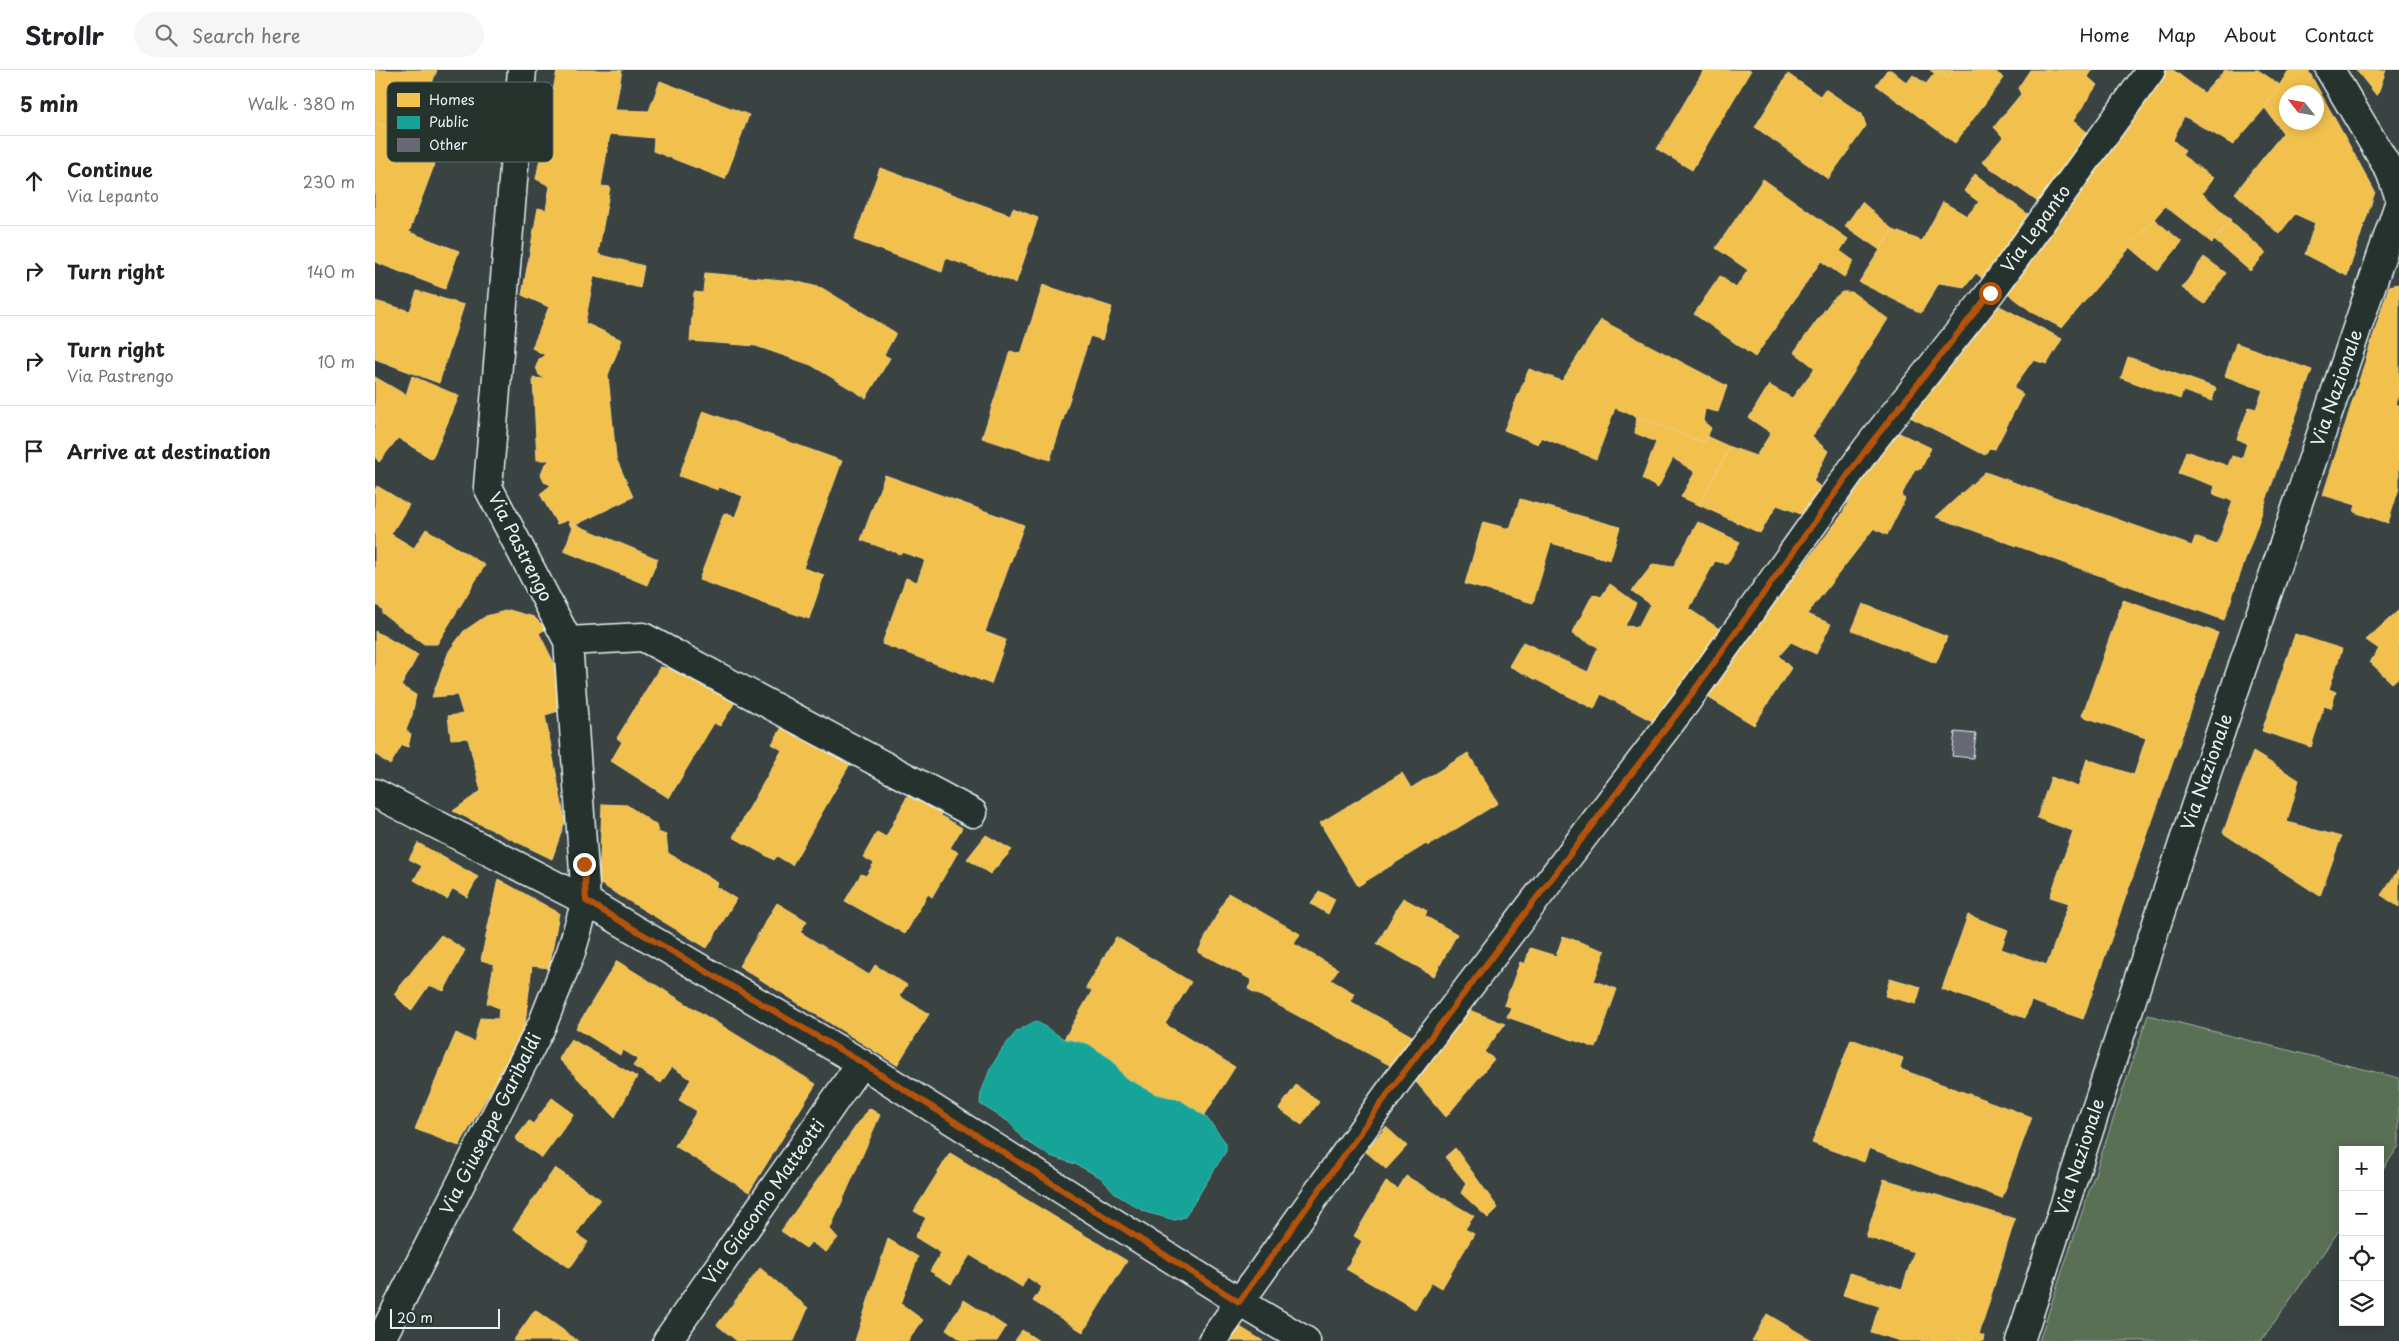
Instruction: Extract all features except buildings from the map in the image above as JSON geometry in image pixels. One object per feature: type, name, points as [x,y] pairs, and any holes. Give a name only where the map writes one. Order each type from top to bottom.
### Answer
[{"type":"street","name":"Via Lepanto","points":[[1212,1341],[1395,1084],[1686,702],[1868,447],[1990,293],[2151,70]]},
{"type":"street","points":[[2330,70],[2390,172],[2399,195]]},
{"type":"street","name":"Via Pastrengo","points":[[514,162],[488,487],[568,641],[586,901]]},
{"type":"street","name":"Via Nazionale","points":[[2020,1341],[2196,804],[2399,204]]},
{"type":"street","points":[[568,641],[643,637],[973,813]]},
{"type":"street","points":[[375,793],[586,901],[861,1062],[1239,1302],[1306,1341]]},
{"type":"street","name":"Via Giuseppe Garibaldi","points":[[380,1341],[542,1025],[571,952],[586,901]]},
{"type":"street","name":"Via Giacomo Matteotti","points":[[667,1341],[861,1062]]},
{"type":"green space","points":[[2148,1015],[2399,1078],[2399,1146],[2384,1167],[2384,1146],[2339,1146],[2339,1231],[2261,1341],[2039,1341]]},
{"type":"route","points":[[584,864],[586,901],[861,1062],[1239,1302],[1395,1084],[1686,702],[1868,447],[1990,293]]}]
